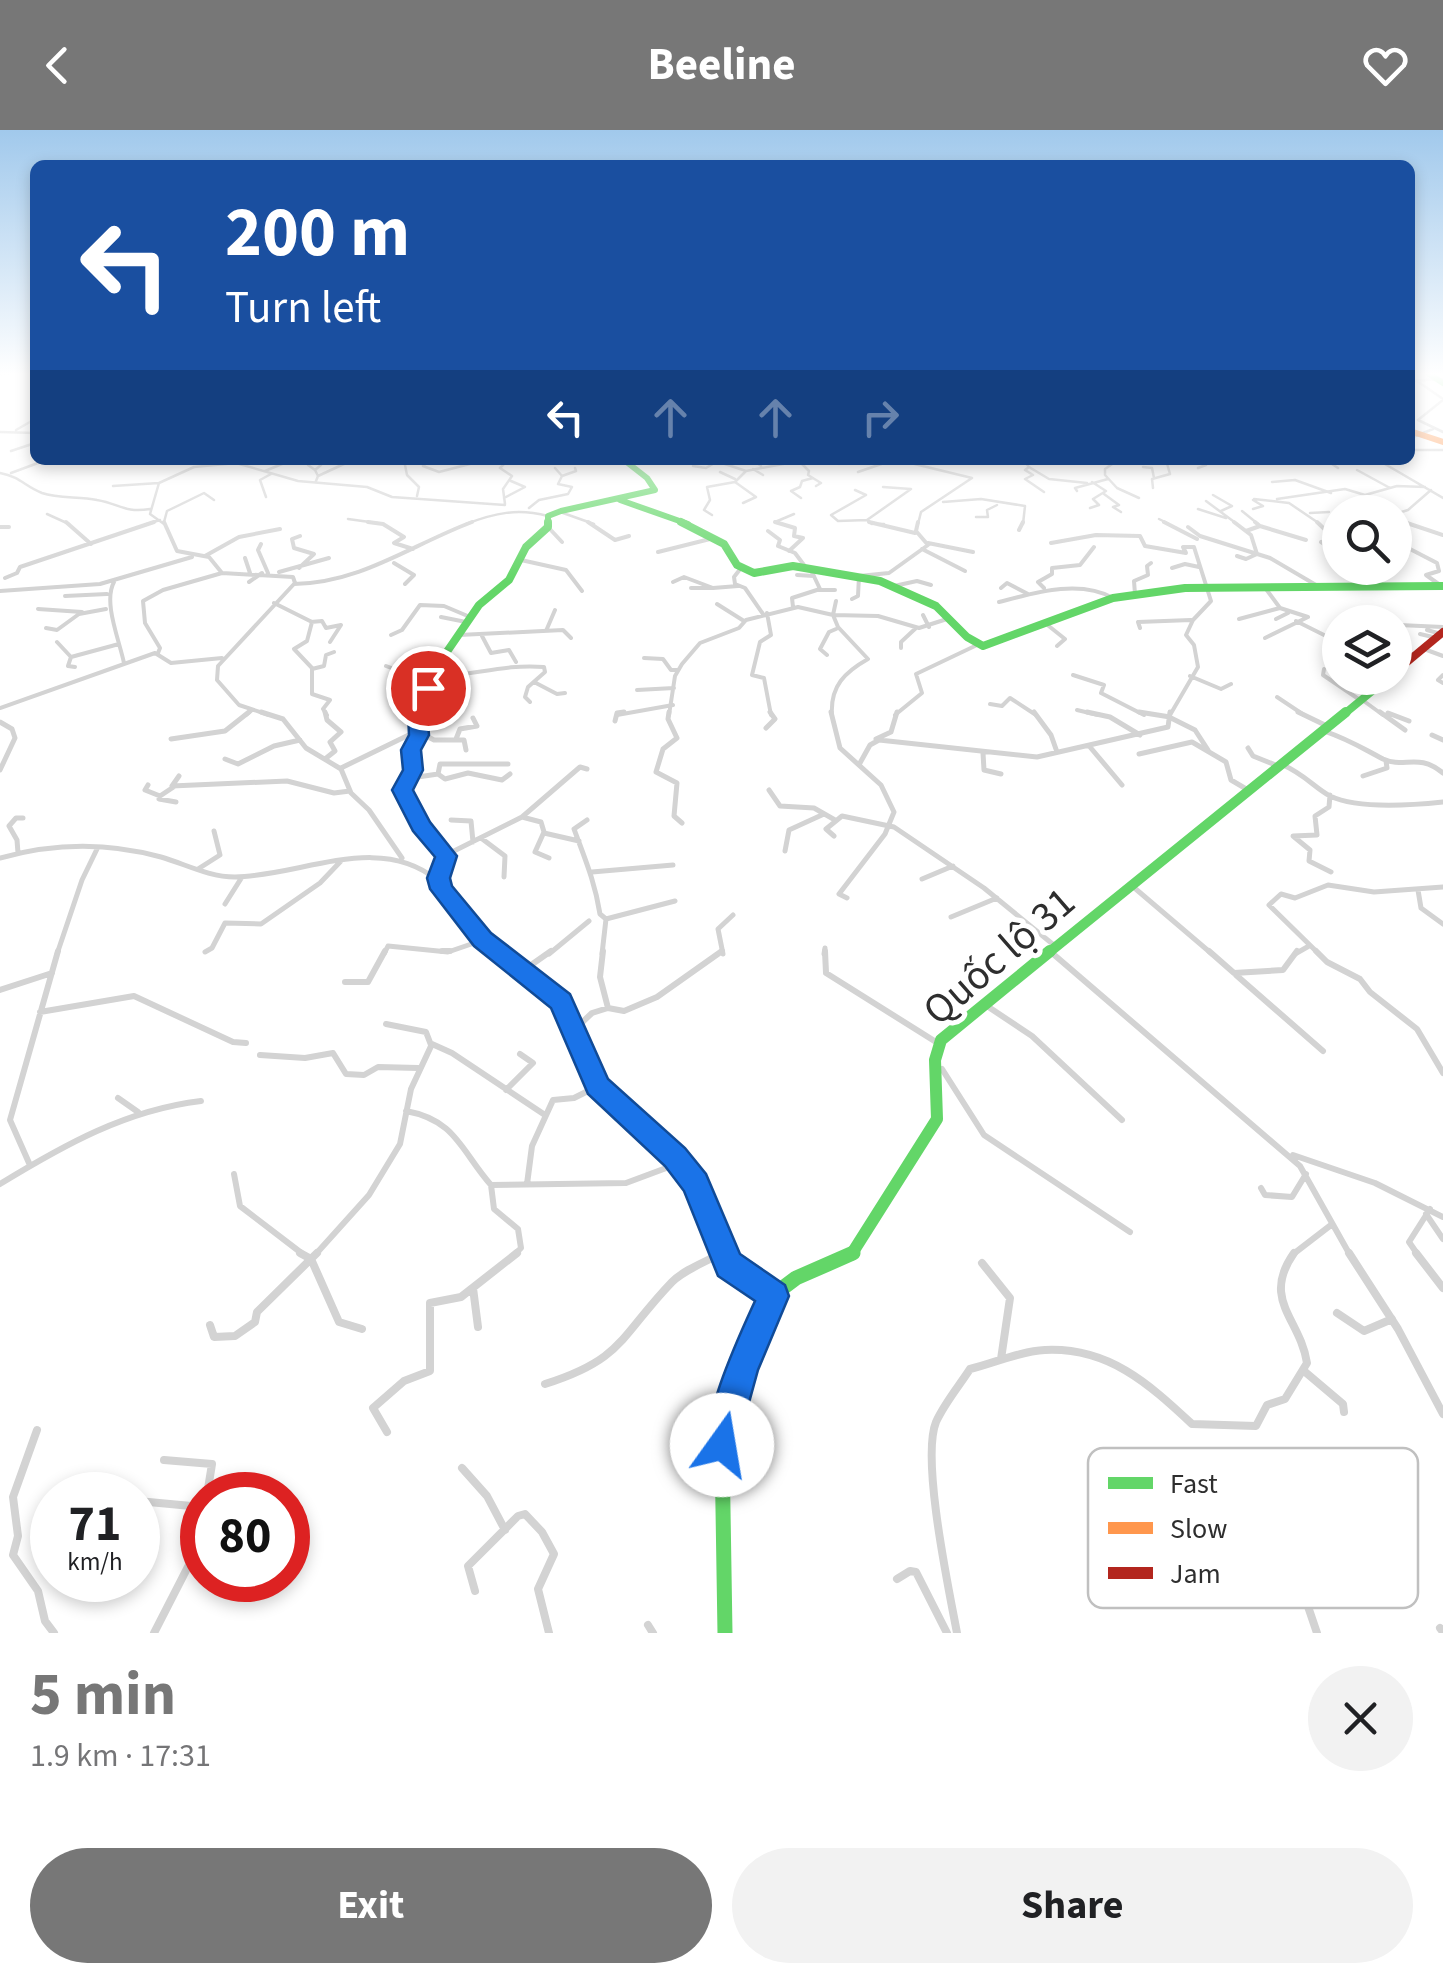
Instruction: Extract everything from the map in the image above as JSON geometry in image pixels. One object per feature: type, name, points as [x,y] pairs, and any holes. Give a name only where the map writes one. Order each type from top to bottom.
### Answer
[{"type":"main road","points":[[630,465],[655,488],[618,500],[583,502],[548,522],[526,547],[508,582],[466,621],[418,712],[419,731],[411,750],[414,766],[403,787],[421,826],[446,856],[438,880],[482,940],[561,1001],[598,1086],[696,1183],[722,1253],[733,1268],[774,1296],[742,1369],[724,1435],[728,1561],[725,1633]]},
{"type":"main road","points":[[618,500],[671,516],[721,542],[741,568],[754,573],[784,566],[860,576],[891,586],[936,606],[977,644],[988,646],[1113,598],[1135,594],[1205,589],[1443,586]]},
{"type":"main road","points":[[1412,657],[1433,638]]},
{"type":"main road","name":"Quốc lộ 31","points":[[774,1296],[798,1277],[846,1261],[877,1215],[939,1114],[934,1058],[938,1043],[1365,695]]},
{"type":"street","points":[[12,452],[30,445]]},
{"type":"street","points":[[1415,449],[1443,446]]},
{"type":"street","points":[[0,473],[32,465]]},
{"type":"street","points":[[113,486],[159,484],[198,465]]},
{"type":"street","points":[[195,467],[216,465]]},
{"type":"street","points":[[244,465],[298,481],[317,478],[342,465]]},
{"type":"street","points":[[265,470],[279,465]]},
{"type":"street","points":[[308,465],[317,478]]},
{"type":"street","points":[[405,465],[407,475],[419,487],[417,496]]},
{"type":"street","points":[[423,465],[438,472],[465,465]]},
{"type":"street","points":[[503,465],[500,468],[512,475],[503,489],[508,507]]},
{"type":"street","points":[[693,466],[709,465]]},
{"type":"street","points":[[726,465],[746,472]]},
{"type":"street","points":[[712,515],[704,510],[705,502],[710,501],[707,487],[735,481],[746,472],[768,465]]},
{"type":"street","points":[[805,465],[812,478],[822,484],[816,486]]},
{"type":"street","points":[[858,472],[880,465]]},
{"type":"street","points":[[912,465],[972,478],[921,512],[918,534]]},
{"type":"street","points":[[1111,465],[1104,470],[1108,479],[1140,498]]},
{"type":"street","points":[[1154,478],[1170,474],[1167,465]]},
{"type":"street","points":[[1198,468],[1206,465]]},
{"type":"street","points":[[1334,465],[1338,468]]},
{"type":"street","points":[[1387,465],[1443,498]]},
{"type":"street","points":[[315,470],[321,466]]},
{"type":"street","points":[[1044,492],[1025,479],[1033,476],[1024,470],[1029,467],[1050,480],[1090,483],[1106,491],[1104,494]]},
{"type":"street","points":[[1143,467],[1152,468],[1153,488]]},
{"type":"street","points":[[555,468],[564,472],[575,468]]},
{"type":"street","points":[[754,469],[763,475]]},
{"type":"street","points":[[1357,470],[1390,488]]},
{"type":"street","points":[[529,508],[539,500],[568,494],[572,487],[558,484],[564,472]]},
{"type":"street","points":[[720,472],[756,497],[744,504]]},
{"type":"street","points":[[10,473],[46,495],[100,500],[129,512],[150,509]]},
{"type":"street","points":[[266,498],[260,480],[271,474]]},
{"type":"street","points":[[317,478],[344,488],[367,487],[392,498],[417,496],[529,508],[548,522],[562,542]]},
{"type":"street","points":[[801,498],[791,491],[801,481],[812,478]]},
{"type":"street","points":[[1077,491],[1075,488],[1108,479]]},
{"type":"street","points":[[1272,482],[1297,480],[1334,494]]},
{"type":"street","points":[[504,498],[526,487],[510,481]]},
{"type":"street","points":[[159,484],[150,515],[162,521],[177,551],[205,556],[241,536],[280,529]]},
{"type":"street","points":[[854,490],[866,495],[831,515],[839,521],[866,520],[910,492],[903,486],[883,487]]},
{"type":"street","points":[[1253,509],[1262,506],[1257,498],[1334,494],[1347,489],[1364,495],[1390,488],[1425,487]]},
{"type":"street","points":[[1412,507],[1431,490]]},
{"type":"street","points":[[5,578],[17,574],[19,567],[162,521],[168,510],[182,507],[204,492],[214,500]]},
{"type":"street","points":[[1090,508],[1099,505],[1092,499],[1104,494]]},
{"type":"street","points":[[1104,494],[1115,500],[1119,505],[1114,508],[1122,512]]},
{"type":"street","points":[[1213,495],[1232,506],[1221,512]]},
{"type":"street","points":[[1294,496],[1296,506]]},
{"type":"street","points":[[1277,499],[1296,506],[1322,526]]},
{"type":"street","points":[[1206,500],[1256,542],[1257,554]]},
{"type":"street","points":[[935,503],[990,501],[1026,506],[1019,530]]},
{"type":"street","points":[[976,517],[988,517],[988,510],[999,507],[990,501]]},
{"type":"street","points":[[402,858],[369,810],[350,791],[340,768],[300,740],[283,719],[239,705],[217,680],[222,658],[294,584],[332,581],[392,562],[508,507]]},
{"type":"street","points":[[1198,508],[1229,518]]},
{"type":"street","points":[[1242,512],[1260,526],[1306,540]]},
{"type":"street","points":[[1307,513],[1322,512]]},
{"type":"street","points":[[563,513],[594,524],[614,539],[629,536]]},
{"type":"street","points":[[47,514],[65,521],[90,544]]},
{"type":"street","points":[[789,550],[803,538],[794,535],[795,528],[776,521],[794,514]]},
{"type":"street","points":[[348,519],[390,527],[404,536],[394,543],[413,549]]},
{"type":"street","points":[[1159,519],[1198,537],[1257,554],[1318,587]]},
{"type":"street","points":[[866,520],[873,525],[918,534],[928,543],[972,552]]},
{"type":"street","points":[[1412,523],[1443,535]]},
{"type":"street","points":[[1246,532],[1260,526]]},
{"type":"street","points":[[0,527],[9,527]]},
{"type":"street","points":[[1188,527],[1198,537]]},
{"type":"street","points":[[768,531],[780,540],[778,546],[789,550],[819,590]]},
{"type":"street","points":[[1051,543],[1128,534],[1140,536],[1145,546],[1177,553],[1185,553],[1184,546],[1194,547]]},
{"type":"street","points":[[300,536],[292,539],[294,548],[314,554],[300,568]]},
{"type":"street","points":[[872,743],[881,740],[1037,757],[1167,728],[1190,676],[1198,667],[1194,645],[1186,634],[1191,620],[1211,601],[1194,547],[1198,537]]},
{"type":"street","points":[[658,552],[721,542]]},
{"type":"street","points":[[852,600],[858,596],[860,576],[888,573],[928,543]]},
{"type":"street","points":[[261,544],[258,550],[265,572]]},
{"type":"street","points":[[1046,590],[1038,582],[1052,574],[1052,568],[1080,565],[1094,547]]},
{"type":"street","points":[[922,549],[964,571]]},
{"type":"street","points":[[1412,550],[1437,563],[1439,571],[1426,575],[1443,586]]},
{"type":"street","points":[[1237,556],[1248,559],[1257,554]]},
{"type":"street","points":[[0,591],[35,583],[80,587],[195,556]]},
{"type":"street","points":[[205,556],[222,573]]},
{"type":"street","points":[[245,558],[250,573]]},
{"type":"street","points":[[276,573],[328,558]]},
{"type":"street","points":[[521,560],[556,564],[578,580],[582,591]]},
{"type":"street","points":[[392,562],[414,574],[405,584]]},
{"type":"street","points":[[1135,594],[1134,581],[1148,575],[1151,563]]},
{"type":"street","points":[[1172,568],[1185,564],[1199,567]]},
{"type":"street","points":[[738,586],[734,577],[741,568]]},
{"type":"street","points":[[250,582],[265,572]]},
{"type":"street","points":[[158,653],[160,648],[145,623],[143,600],[222,573],[276,573],[292,576],[294,584]]},
{"type":"street","points":[[674,582],[687,577],[714,588]]},
{"type":"street","points":[[116,580],[107,594],[106,610],[120,631],[124,664]]},
{"type":"street","points":[[891,586],[915,581],[932,585]]},
{"type":"street","points":[[1000,588],[1007,582],[1028,594]]},
{"type":"street","points":[[691,588],[745,588],[765,613],[771,635],[760,642],[752,675],[764,678],[770,692],[770,714],[775,720],[766,728]]},
{"type":"street","points":[[1265,638],[1308,617],[1280,608],[1266,589]]},
{"type":"street","points":[[792,607],[793,598],[835,590]]},
{"type":"street","points":[[999,602],[1046,590],[1102,592],[1113,598]]},
{"type":"street","points":[[65,596],[107,594]]},
{"type":"street","points":[[836,601],[833,615],[838,629],[858,644],[868,659],[845,672],[830,704],[840,748],[890,798],[892,826],[838,896],[846,898]]},
{"type":"street","points":[[274,603],[312,622],[322,622],[326,628],[341,625],[330,642]]},
{"type":"street","points":[[717,604],[744,621]]},
{"type":"street","points":[[391,635],[402,630],[420,605],[443,606],[466,621]]},
{"type":"street","points":[[682,822],[674,816],[677,783],[656,773],[663,749],[677,738],[668,720],[678,670],[700,643],[736,630],[744,621],[792,607],[833,615],[878,616],[916,628],[946,618]]},
{"type":"street","points":[[1239,618],[1280,608]]},
{"type":"street","points":[[38,610],[106,610]]},
{"type":"street","points":[[546,630],[555,610]]},
{"type":"street","points":[[46,628],[57,630],[85,612]]},
{"type":"street","points":[[1276,619],[1288,613]]},
{"type":"street","points":[[923,615],[929,626]]},
{"type":"street","points":[[440,616],[466,621]]},
{"type":"street","points":[[1140,628],[1138,622],[1191,620]]},
{"type":"street","points":[[1296,621],[1322,634]]},
{"type":"street","points":[[312,622],[308,641],[294,649],[312,669],[312,694],[330,700],[322,709],[327,720],[341,732],[330,742],[335,751],[326,759]]},
{"type":"street","points":[[1045,623],[1065,639],[1057,646]]},
{"type":"street","points":[[901,648],[901,642],[916,628]]},
{"type":"street","points":[[827,655],[820,650],[822,644],[829,632],[838,629]]},
{"type":"street","points":[[458,635],[566,630],[572,638]]},
{"type":"street","points":[[1419,634],[1433,638],[1441,655]]},
{"type":"street","points":[[482,636],[491,653],[509,650],[516,663]]},
{"type":"street","points":[[57,642],[71,657]]},
{"type":"street","points":[[71,657],[119,644]]},
{"type":"street","points":[[860,764],[872,743],[891,732],[891,722],[903,701],[922,693],[916,674],[977,644]]},
{"type":"street","points":[[312,669],[324,666],[326,655],[334,652]]},
{"type":"street","points":[[158,653],[172,663],[222,658]]},
{"type":"street","points":[[0,708],[158,653]]},
{"type":"street","points":[[71,657],[68,666],[75,667]]},
{"type":"street","points":[[644,658],[663,659],[670,669],[678,670]]},
{"type":"street","points":[[386,666],[400,674],[434,681],[465,678],[516,663],[546,668],[524,696],[530,702]]},
{"type":"street","points":[[1443,675],[1438,680],[1443,682]]},
{"type":"street","points":[[1073,676],[1103,684],[1106,686],[1101,692],[1141,714],[1170,717],[1196,730],[1208,750]]},
{"type":"street","points":[[1190,676],[1222,690],[1231,684]]},
{"type":"street","points":[[534,682],[557,694],[564,693]]},
{"type":"street","points":[[636,690],[674,688]]},
{"type":"street","points":[[1354,695],[1408,721]]},
{"type":"street","points":[[1277,697],[1288,708],[1360,742],[1386,761],[1413,757],[1434,764],[1443,773]]},
{"type":"street","points":[[990,704],[1002,706],[1010,698],[1024,702],[1053,737],[1057,752]]},
{"type":"street","points":[[615,722],[617,713],[672,705]]},
{"type":"street","points":[[171,739],[226,730],[252,710]]},
{"type":"street","points":[[1077,710],[1110,717],[1140,735]]},
{"type":"street","points":[[1385,712],[1406,730]]},
{"type":"street","points":[[456,739],[460,729],[477,726],[473,718]]},
{"type":"street","points":[[0,722],[12,729],[15,738],[0,770]]},
{"type":"street","points":[[340,768],[419,731],[434,740],[464,740],[466,750]]},
{"type":"street","points":[[1432,734],[1443,740]]},
{"type":"street","points":[[195,744],[209,735]]},
{"type":"street","points":[[225,758],[236,765],[274,746],[300,740]]},
{"type":"street","points":[[1139,754],[1188,741],[1229,765],[1232,781],[1248,790]]},
{"type":"street","points":[[1090,747],[1122,785]]},
{"type":"street","points":[[1248,748],[1253,756],[1306,775],[1330,796],[1403,808],[1443,802]]},
{"type":"street","points":[[983,753],[984,770],[1001,774]]},
{"type":"street","points":[[438,774],[440,764],[452,760],[508,764]]},
{"type":"street","points":[[1364,776],[1387,768],[1386,761]]},
{"type":"street","points":[[446,856],[522,817],[566,776],[580,767],[587,769]]},
{"type":"street","points":[[408,778],[438,774],[445,779],[478,773],[502,780],[510,774]]},
{"type":"street","points":[[174,786],[179,776]]},
{"type":"street","points":[[160,796],[174,786],[288,781],[334,794],[350,791]]},
{"type":"street","points":[[148,786],[145,790],[160,796],[159,799],[176,802]]},
{"type":"street","points":[[770,790],[780,806],[814,808],[835,820]]},
{"type":"street","points":[[1330,796],[1329,807],[1315,817],[1317,835],[1293,836],[1310,850],[1309,860],[1331,872]]},
{"type":"street","points":[[785,851],[789,830],[824,814]]},
{"type":"street","points":[[834,836],[826,830],[843,816],[892,826],[952,866],[997,898],[1290,1155],[1306,1174],[1331,1225],[1392,1319],[1443,1414]]},
{"type":"street","points":[[522,817],[541,822],[544,833],[535,852],[548,858]]},
{"type":"street","points":[[18,852],[9,826],[17,818],[24,818]]},
{"type":"street","points":[[451,820],[472,822],[473,842]]},
{"type":"street","points":[[586,820],[574,826],[584,864],[592,872],[600,914],[606,918],[675,901]]},
{"type":"street","points":[[198,869],[220,855],[214,831]]},
{"type":"street","points":[[544,833],[580,842]]},
{"type":"street","points":[[481,838],[505,856],[504,877]]},
{"type":"street","points":[[0,858],[18,852],[98,847],[148,854],[242,877],[341,861],[402,858],[428,868],[438,880]]},
{"type":"street","points":[[30,1163],[10,1122],[28,1075],[40,1012],[76,893],[98,847]]},
{"type":"street","points":[[205,952],[212,948],[224,924],[261,924],[320,883],[341,861]]},
{"type":"street","points":[[592,872],[673,865]]},
{"type":"street","points":[[922,879],[952,866]]},
{"type":"street","points":[[225,904],[242,877]]},
{"type":"street","points":[[1130,885],[1323,1051]]},
{"type":"street","points":[[1443,887],[1370,892],[1334,885],[1295,898],[1280,894],[1269,906],[1329,964],[1360,980],[1368,991],[1415,1028],[1443,1073]]},
{"type":"street","points":[[1418,890],[1421,908],[1443,924]]},
{"type":"street","points":[[951,917],[997,898]]},
{"type":"street","points":[[574,1030],[590,1014],[644,1004],[723,954],[718,929],[733,915]]},
{"type":"street","points":[[606,918],[600,976],[608,1008]]},
{"type":"street","points":[[521,972],[539,964],[560,941],[589,921]]},
{"type":"street","points":[[345,982],[368,982],[388,946],[448,952],[482,940]]},
{"type":"street","points":[[1234,974],[1283,970],[1297,951],[1309,946]]},
{"type":"street","points":[[825,948],[826,972],[938,1043]]},
{"type":"street","points":[[0,990],[52,973]]},
{"type":"street","points":[[40,1012],[136,996],[221,1037],[246,1043]]},
{"type":"street","points":[[984,1004],[1032,1036],[1122,1120]]},
{"type":"street","points":[[386,1024],[426,1032],[431,1045]]},
{"type":"street","points":[[210,1325],[216,1338],[238,1334],[255,1322],[256,1312],[369,1195],[400,1144],[418,1068],[431,1045]]},
{"type":"street","points":[[431,1045],[438,1045],[545,1115]]},
{"type":"street","points":[[260,1055],[305,1058],[333,1053],[346,1074],[357,1076],[369,1076],[378,1067],[418,1068]]},
{"type":"street","points":[[506,1090],[533,1062],[520,1054]]},
{"type":"street","points":[[934,1058],[984,1135],[1130,1232]]},
{"type":"street","points":[[527,1184],[532,1146],[555,1097],[574,1098],[598,1086]]},
{"type":"street","points":[[118,1098],[138,1112]]},
{"type":"street","points":[[0,1184],[76,1138],[138,1112],[201,1101]]},
{"type":"street","points":[[388,1432],[373,1408],[404,1381],[430,1370],[429,1305],[455,1300],[504,1267],[522,1244],[518,1229],[495,1212],[491,1184],[472,1164],[460,1139],[446,1124],[406,1112]]},
{"type":"street","points":[[1290,1155],[1375,1183],[1443,1217]]},
{"type":"street","points":[[491,1184],[628,1182],[680,1163]]},
{"type":"street","points":[[234,1174],[242,1209],[311,1259],[339,1322],[362,1328]]},
{"type":"street","points":[[1261,1188],[1265,1195],[1290,1198],[1306,1174]]},
{"type":"street","points":[[1428,1212],[1443,1239]]},
{"type":"street","points":[[1428,1212],[1409,1242],[1418,1258],[1434,1270],[1443,1288]]},
{"type":"street","points":[[957,1633],[932,1476],[932,1436],[966,1372],[1001,1358],[1050,1348],[1097,1354],[1149,1384],[1190,1422],[1223,1428],[1259,1424],[1267,1405],[1286,1399],[1304,1371],[1307,1357],[1286,1314],[1278,1281],[1291,1254],[1331,1225]]},
{"type":"street","points":[[545,1384],[585,1371],[614,1354],[675,1278],[722,1253]]},
{"type":"street","points":[[982,1263],[1010,1298],[1001,1358]]},
{"type":"street","points":[[472,1288],[478,1327]]},
{"type":"street","points":[[1338,1313],[1364,1331],[1392,1319]]},
{"type":"street","points":[[1304,1371],[1343,1404],[1344,1412]]},
{"type":"street","points":[[37,1430],[13,1497],[18,1536],[12,1555],[38,1591],[45,1621],[54,1633]]},
{"type":"street","points":[[164,1460],[212,1464],[211,1472]]},
{"type":"street","points":[[462,1468],[487,1496],[504,1530]]},
{"type":"street","points":[[476,1592],[468,1566],[523,1513],[542,1532],[554,1556],[544,1566],[536,1591],[550,1633]]},
{"type":"street","points":[[897,1579],[910,1571],[916,1572],[948,1633]]},
{"type":"street","points":[[154,1633],[180,1583]]},
{"type":"street","points":[[1309,1608],[1317,1633]]},
{"type":"traffic: fast","points":[[630,465],[655,490],[548,516],[548,527],[526,547],[509,580],[479,605],[444,656],[418,709],[419,735],[411,750],[414,769],[403,790],[421,826],[446,855],[438,882],[483,940],[562,1003],[598,1086],[647,1131]]},
{"type":"traffic: fast","points":[[620,500],[701,529],[724,544],[737,565],[754,573],[793,566],[880,581],[936,606],[967,637],[983,646],[1113,598],[1185,588],[1443,586]]},
{"type":"traffic: fast","points":[[725,1633],[722,1447],[739,1376],[776,1293],[796,1278],[850,1257],[937,1119],[935,1060],[941,1040],[1367,695]]},
{"type":"traffic: slow","points":[[647,1131],[696,1183],[729,1265],[773,1295]]},
{"type":"traffic: jam","points":[[1412,658],[1443,632]]},
{"type":"route","points":[[428,688],[417,713],[419,735],[411,750],[414,766],[403,790],[418,822],[446,856],[438,882],[482,940],[561,1001],[588,1068],[603,1093],[675,1157],[696,1183],[729,1265],[774,1296],[742,1369],[722,1445]]}]
